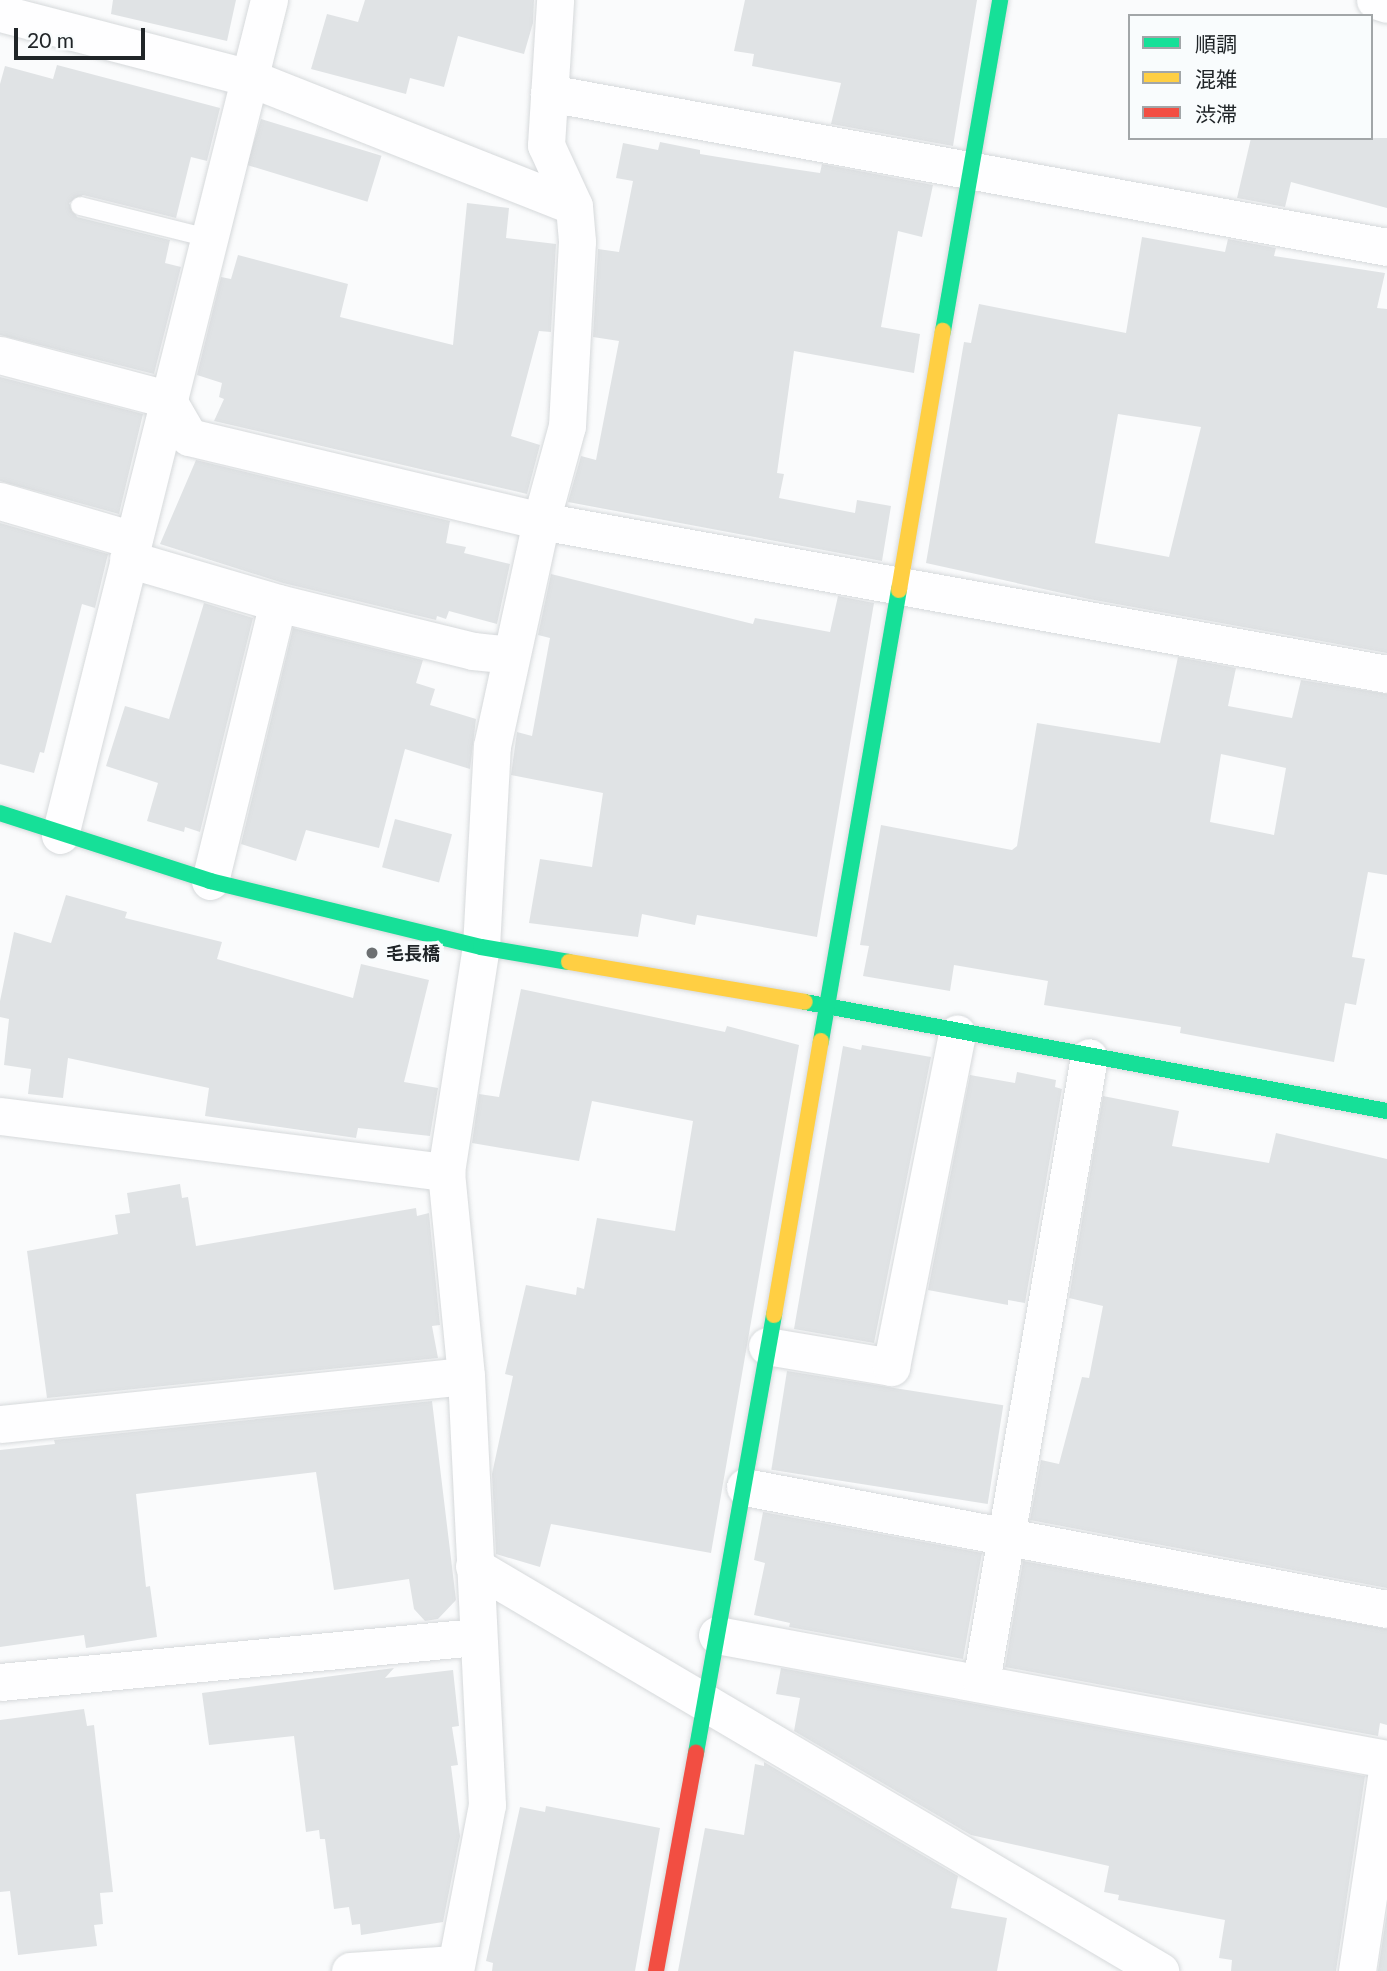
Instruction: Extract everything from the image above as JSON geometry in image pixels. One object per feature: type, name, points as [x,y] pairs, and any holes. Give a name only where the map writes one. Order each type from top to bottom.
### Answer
[{"type":"street","points":[[60,835],[269,0]]},
{"type":"street","points":[[350,1971],[455,1968],[487,1805],[476,1637],[466,1376],[446,1171],[481,947],[492,746],[541,521],[567,426],[578,241],[573,206],[546,145],[555,0]]},
{"type":"street","points":[[656,1971],[702,1704],[745,1487],[968,171],[1000,0]]},
{"type":"street","points":[[1375,0],[1387,4]]},
{"type":"street","points":[[0,13],[250,78],[573,206]]},
{"type":"street","points":[[548,93],[1387,247]]},
{"type":"street","points":[[0,355],[167,399],[189,437],[541,521],[1387,674]]},
{"type":"street","points":[[0,501],[278,603],[473,651],[511,655]]},
{"type":"street","points":[[210,880],[278,603]]},
{"type":"street","points":[[0,813],[60,835],[210,880],[481,947],[825,1005],[957,1033],[1387,1111]]},
{"type":"street","points":[[767,1346],[891,1367],[957,1033]]},
{"type":"street","points":[[981,1681],[1009,1534],[1089,1057]]},
{"type":"street","points":[[0,1115],[446,1171]]},
{"type":"street","points":[[0,1424],[466,1376]]},
{"type":"street","points":[[745,1487],[1009,1534],[1387,1609]]},
{"type":"street","points":[[474,1566],[702,1704],[1160,1971]]},
{"type":"street","points":[[716,1635],[981,1681],[1387,1759]]},
{"type":"street","points":[[0,1682],[476,1637]]},
{"type":"street","points":[[1357,1971],[1387,1770]]},
{"type":"lane","points":[[80,206],[208,238]]},
{"type":"building","points":[[113,0],[236,0],[227,41],[111,14]]},
{"type":"building","points":[[365,0],[534,0],[533,23],[524,54],[458,36],[444,87],[410,78],[406,94],[311,69],[327,14],[358,22]]},
{"type":"building","points":[[745,0],[977,0],[953,146],[831,124],[841,83],[752,66],[754,54],[734,51]]},
{"type":"building","points":[[57,65],[220,108],[207,161],[191,157],[176,218],[83,195],[69,203],[77,217],[170,240],[165,263],[181,267],[154,374],[0,335],[0,84],[5,66],[53,79]]},
{"type":"building","points":[[261,119],[381,156],[367,202],[247,165]]},
{"type":"building","points":[[1387,138],[1387,208],[1291,182],[1285,207],[1237,198],[1251,140]]},
{"type":"building","points":[[660,142],[700,150],[700,154],[786,168],[820,173],[822,164],[933,185],[922,237],[898,231],[881,327],[920,334],[914,373],[794,351],[777,473],[784,474],[779,498],[855,513],[857,500],[891,506],[882,561],[568,502],[581,456],[596,460],[619,341],[593,337],[598,249],[619,252],[633,181],[616,178],[623,143],[658,150]]},
{"type":"building","points":[[467,203],[509,208],[506,238],[556,244],[551,332],[539,331],[511,436],[540,445],[527,494],[214,421],[224,399],[219,397],[222,383],[197,375],[221,277],[231,279],[238,255],[348,284],[340,317],[453,345]]},
{"type":"building","points":[[1142,237],[1225,252],[1228,239],[1276,248],[1274,256],[1385,273],[1377,308],[1387,309],[1387,653],[1089,599],[926,563],[964,342],[971,343],[979,304],[1126,333]],"holes":[[[1118,414],[1201,427],[1169,557],[1095,543]]]},
{"type":"building","points":[[0,377],[143,414],[119,514],[0,481]]},
{"type":"building","points":[[196,460],[450,521],[446,543],[466,547],[464,553],[510,564],[497,624],[449,611],[446,619],[437,616],[436,620],[283,583],[160,544]]},
{"type":"building","points":[[0,523],[108,554],[95,608],[82,604],[44,753],[40,752],[34,773],[0,764]]},
{"type":"building","points":[[551,574],[753,624],[755,618],[830,632],[838,596],[874,603],[817,937],[697,915],[695,925],[642,914],[638,937],[529,923],[540,859],[592,867],[603,793],[511,775],[517,732],[532,736],[550,638],[538,635]]},
{"type":"building","points":[[204,603],[253,618],[200,832],[185,827],[184,832],[147,821],[158,783],[106,766],[125,706],[169,719]]},
{"type":"building","points":[[293,628],[423,660],[416,683],[435,689],[430,705],[476,719],[470,769],[405,749],[379,848],[306,830],[296,861],[241,844]]},
{"type":"building","points":[[1178,657],[1236,668],[1228,706],[1292,718],[1301,680],[1387,694],[1387,875],[1368,872],[1352,957],[1365,959],[1356,1005],[1345,1003],[1334,1062],[1180,1033],[1181,1027],[1044,1005],[1048,981],[954,965],[950,991],[863,976],[869,946],[860,945],[881,825],[1012,850],[1017,846],[1037,723],[1160,743]],"holes":[[[1221,754],[1286,768],[1274,835],[1210,822]]]},
{"type":"building","points":[[395,819],[452,834],[439,883],[382,867]]},
{"type":"building","points":[[66,895],[127,912],[125,918],[222,942],[217,959],[353,998],[361,964],[429,980],[404,1082],[438,1088],[430,1136],[358,1128],[356,1138],[205,1116],[209,1088],[68,1058],[63,1098],[28,1094],[31,1069],[4,1065],[9,1019],[0,1017],[0,1001],[14,932],[51,943]]},
{"type":"building","points":[[521,989],[725,1032],[727,1026],[799,1045],[711,1553],[551,1524],[540,1567],[496,1554],[492,1474],[513,1376],[505,1374],[526,1285],[576,1295],[577,1287],[584,1289],[597,1218],[675,1231],[693,1121],[592,1101],[579,1161],[472,1143],[479,1094],[499,1097]]},
{"type":"building","points":[[862,1045],[931,1057],[874,1343],[794,1329],[843,1046],[861,1050]]},
{"type":"building","points":[[1017,1072],[1056,1080],[1055,1087],[1062,1089],[1025,1303],[1008,1300],[1008,1305],[928,1290],[970,1075],[1015,1083]]},
{"type":"building","points":[[1103,1096],[1179,1111],[1172,1146],[1269,1163],[1276,1133],[1387,1159],[1387,1588],[1030,1520],[1041,1460],[1059,1464],[1082,1377],[1089,1378],[1103,1306],[1069,1298]]},
{"type":"building","points":[[180,1184],[182,1198],[188,1197],[196,1246],[416,1208],[417,1216],[429,1213],[440,1325],[432,1326],[438,1358],[47,1398],[27,1251],[118,1234],[115,1215],[130,1213],[127,1193]]},
{"type":"building","points":[[787,1371],[1003,1405],[988,1504],[771,1470]]},
{"type":"building","points":[[432,1401],[456,1600],[438,1619],[425,1621],[414,1609],[409,1579],[334,1590],[316,1472],[136,1494],[146,1587],[150,1586],[157,1637],[86,1648],[84,1635],[0,1647],[0,1450],[55,1444],[54,1440]]},
{"type":"building","points":[[763,1512],[982,1553],[963,1659],[789,1627],[790,1623],[754,1615],[765,1563],[754,1560]]},
{"type":"building","points":[[1023,1561],[1387,1629],[1387,1725],[1380,1723],[1378,1736],[1005,1667]]},
{"type":"building","points":[[394,1668],[385,1678],[453,1670],[459,1726],[452,1727],[458,1765],[451,1766],[460,1836],[443,1922],[361,1935],[360,1924],[352,1925],[349,1907],[334,1909],[325,1839],[320,1839],[319,1830],[306,1832],[294,1736],[209,1745],[202,1693]]},
{"type":"building","points":[[781,1668],[1365,1776],[1336,1971],[1231,1971],[1232,1960],[1219,1958],[1225,1920],[1118,1900],[1119,1895],[1104,1892],[1109,1866],[971,1835],[794,1731],[800,1698],[776,1694]]},
{"type":"building","points":[[84,1709],[87,1726],[94,1725],[113,1892],[100,1893],[103,1924],[94,1925],[97,1946],[18,1955],[10,1891],[0,1892],[0,1720]]},
{"type":"building","points":[[764,1762],[958,1876],[951,1908],[1007,1918],[997,1971],[678,1971],[705,1828],[744,1835],[755,1764],[764,1766]]},
{"type":"building","points":[[546,1806],[660,1828],[635,1971],[492,1971],[493,1963],[486,1961],[520,1807],[545,1812]]},
{"type":"building","points":[[1387,1912],[1387,1971],[1378,1971]]},
{"type":"traffic: fast","points":[[943,331],[1000,0]]},
{"type":"traffic: fast","points":[[821,1041],[899,590]]},
{"type":"traffic: fast","points":[[0,813],[210,881],[481,947],[569,962]]},
{"type":"traffic: fast","points":[[805,1002],[1387,1111]]},
{"type":"traffic: fast","points":[[696,1753],[774,1315]]},
{"type":"traffic: slow","points":[[899,590],[943,331]]},
{"type":"traffic: slow","points":[[569,962],[805,1002]]},
{"type":"traffic: slow","points":[[774,1315],[821,1041]]},
{"type":"traffic: jam","points":[[656,1971],[696,1753]]},
{"type":"place","name":"毛長橋","points":[[372,953]]}]
